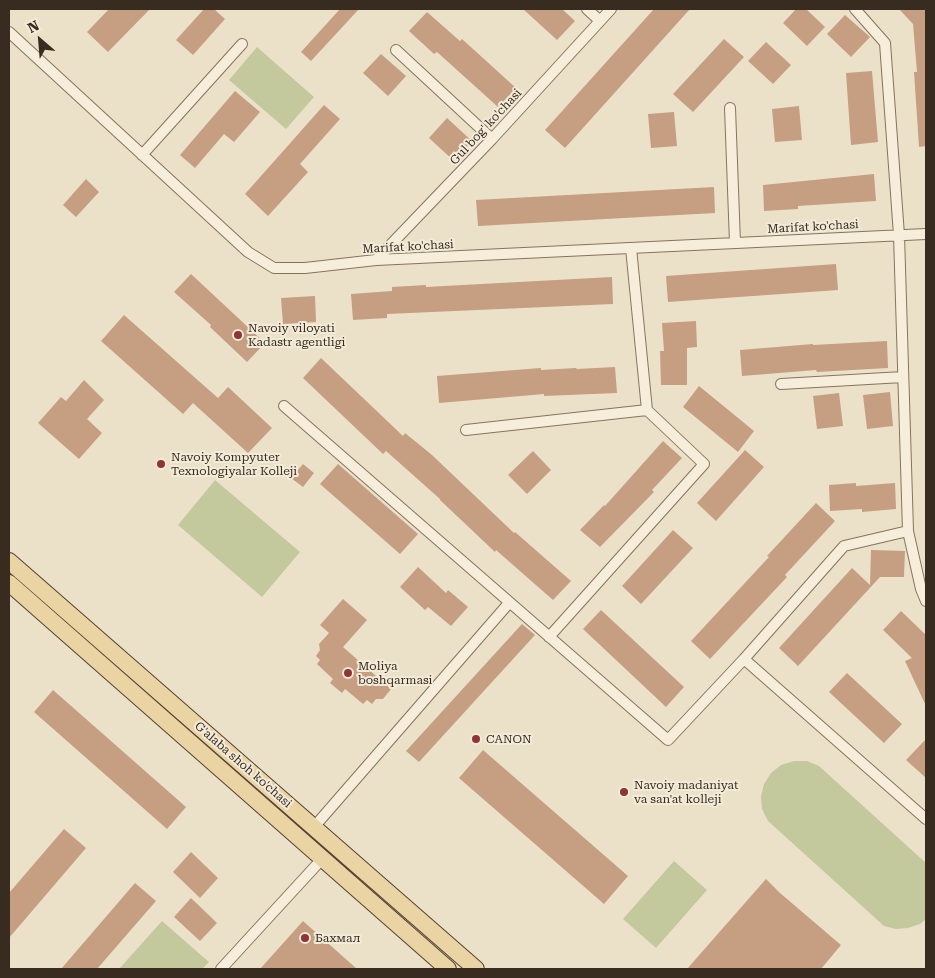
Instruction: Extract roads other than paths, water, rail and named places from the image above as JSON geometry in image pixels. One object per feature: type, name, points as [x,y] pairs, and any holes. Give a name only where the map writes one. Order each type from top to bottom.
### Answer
[{"type":"main road","name":"G'alaba shoh ko'chasi","points":[[9,561],[476,969]]},
{"type":"main road","name":"G'alaba shoh ko'chasi","points":[[9,584],[448,969]]},
{"type":"street","points":[[587,9],[600,21]]},
{"type":"street","name":"Gul bog' ko'chasi","points":[[376,260],[492,139],[611,9]]},
{"type":"street","points":[[855,9],[884,43],[899,235],[908,532],[921,589],[926,601]]},
{"type":"street","name":"Marifat ko'chasi","points":[[9,32],[248,252],[274,268],[305,268],[376,260],[926,234]]},
{"type":"street","points":[[142,155],[242,44]]},
{"type":"street","points":[[396,50],[492,139]]},
{"type":"street","points":[[730,108],[734,243]]},
{"type":"street","points":[[549,637],[704,464],[647,410],[630,248]]},
{"type":"street","points":[[781,384],[903,376]]},
{"type":"street","points":[[284,406],[668,740],[744,659],[844,546],[908,532]]},
{"type":"street","points":[[466,430],[647,410]]},
{"type":"street","points":[[314,828],[509,603]]},
{"type":"street","points":[[744,659],[926,819]]},
{"type":"street","points":[[221,969],[322,859]]},
{"type":"place","name":"Navoiy viloyati Kadastr agentligi","points":[[238,335]]},
{"type":"place","name":"Navoiy Kompyuter Texnologiyalar Kolleji","points":[[161,464]]},
{"type":"place","name":"Moliya boshqarmasi","points":[[348,673]]},
{"type":"place","name":"CANON","points":[[476,739]]},
{"type":"place","name":"Navoiy madaniyat va san'at kolleji","points":[[624,792]]},
{"type":"place","name":"Бахмал","points":[[305,938]]}]
